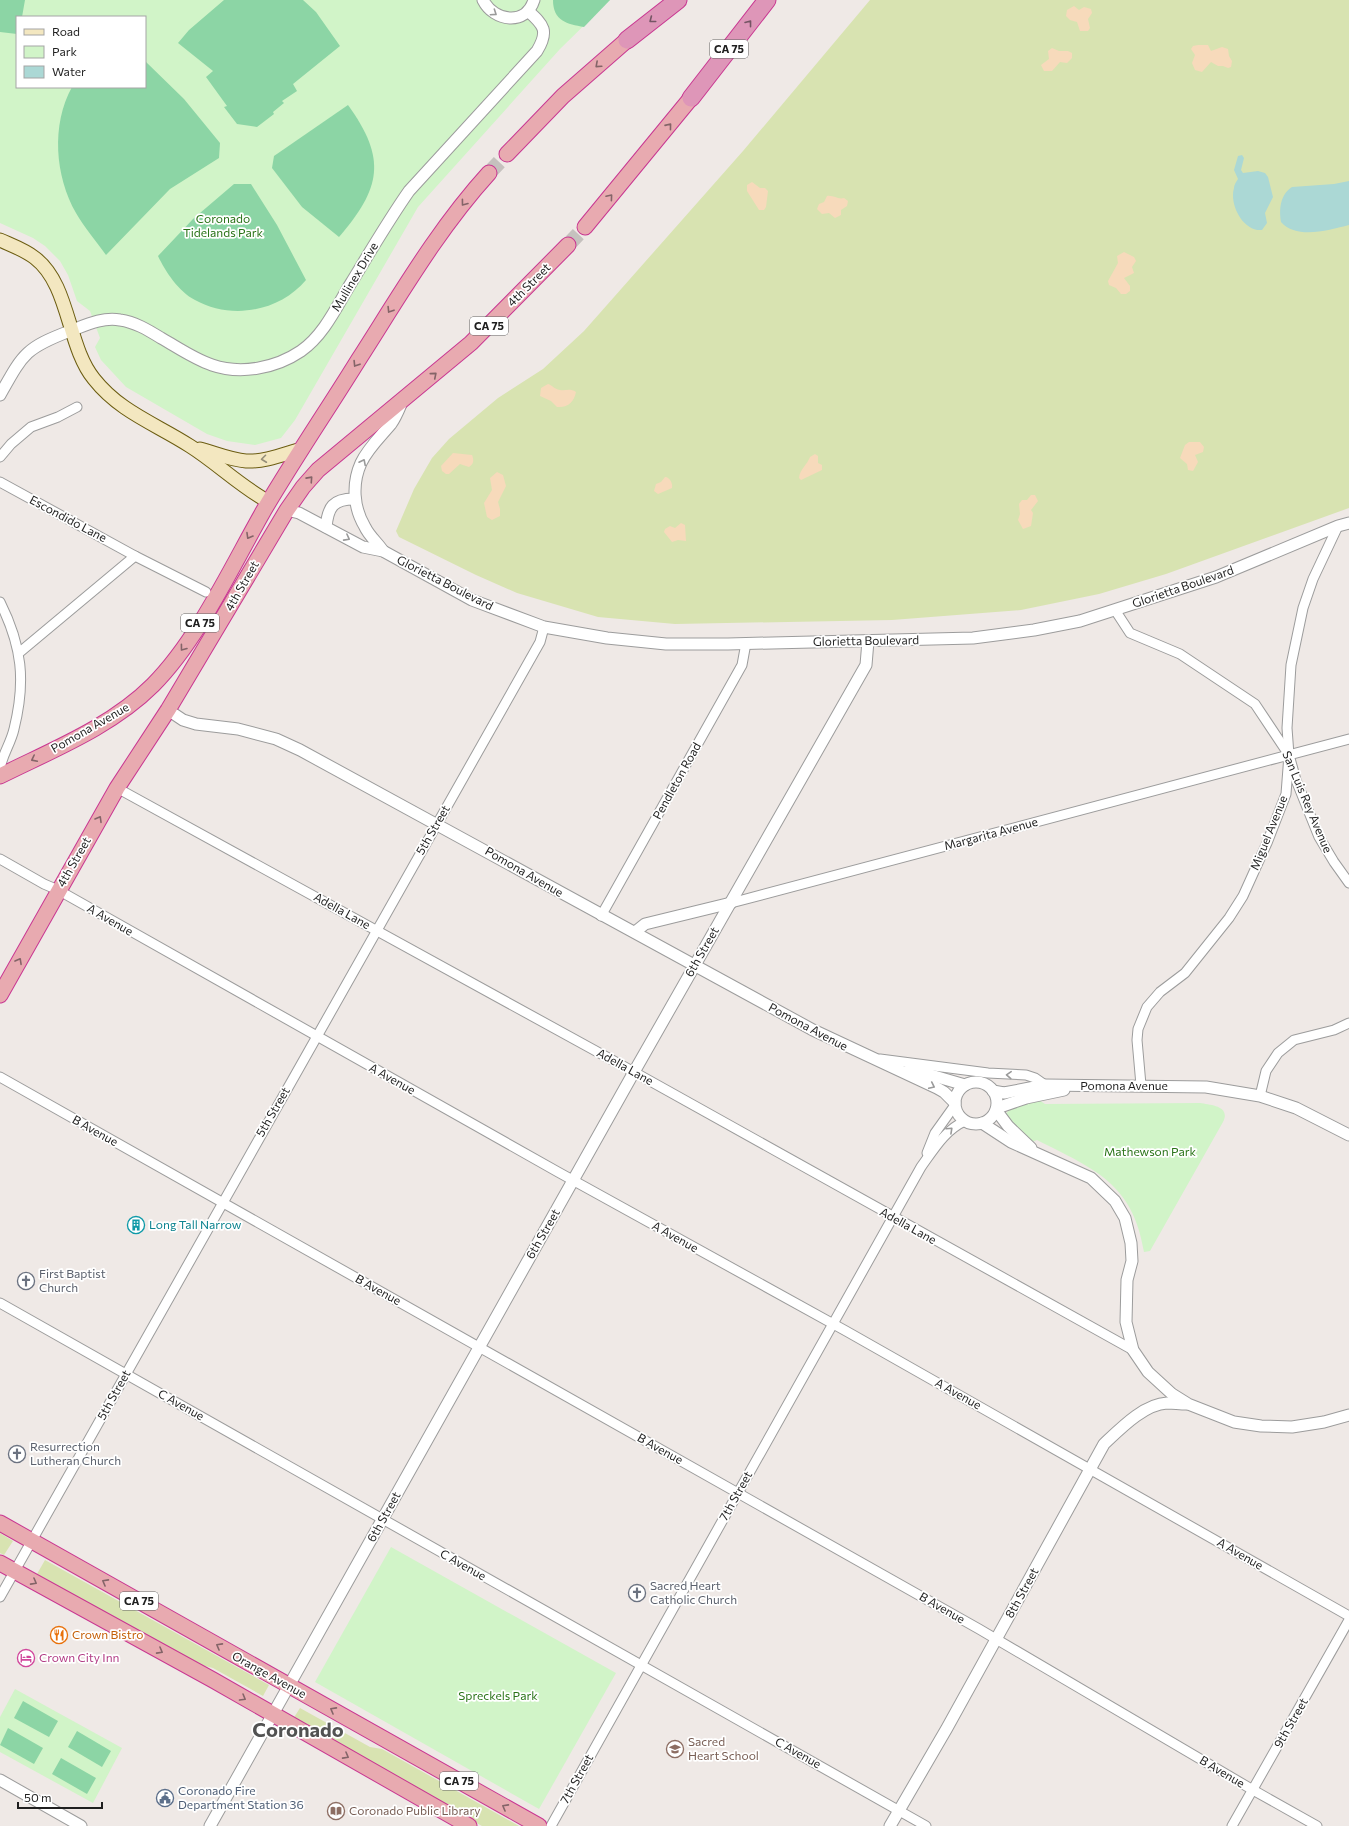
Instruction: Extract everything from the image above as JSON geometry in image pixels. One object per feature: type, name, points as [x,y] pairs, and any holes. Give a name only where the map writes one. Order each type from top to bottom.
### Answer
[{"type":"highway","points":[[507,154],[564,96],[627,40],[678,0]]},
{"type":"highway","name":"CA 75","points":[[585,227],[691,98],[767,0]]},
{"type":"highway","name":"CA 75","points":[[269,502],[418,266],[472,192],[489,173]]},
{"type":"highway","name":"4th Street","points":[[0,995],[117,788],[168,710],[287,510],[303,487],[318,470],[472,343],[568,245]]},
{"type":"highway","name":"Pomona Avenue","points":[[0,776],[117,714],[154,684],[191,636],[269,502]]},
{"type":"highway","name":"Orange Avenue","points":[[0,1523],[539,1826]]},
{"type":"highway","name":"CA 75","points":[[0,1563],[469,1826]]},
{"type":"main road","points":[[0,240],[36,258],[50,276],[62,298],[71,330],[82,359],[93,378],[107,393],[121,406],[191,446],[269,502]]},
{"type":"main road","points":[[191,446],[232,459],[247,461],[273,458],[302,449]]},
{"type":"street","points":[[483,0],[486,7],[493,13],[502,17],[511,18],[520,16],[528,11],[534,0]]},
{"type":"street","name":"Mullinex Drive","points":[[71,330],[85,324],[107,319],[133,323],[211,365],[240,370],[273,365],[302,351],[314,340],[331,318],[393,214],[409,191],[537,51],[543,40],[544,30],[540,22],[528,11]]},
{"type":"street","points":[[0,395],[19,362],[28,351],[38,344],[71,330]]},
{"type":"street","name":"Glorietta Boulevard","points":[[383,551],[365,529],[354,499],[356,483],[361,463],[392,422],[404,400]]},
{"type":"street","points":[[0,457],[11,444],[31,427],[58,417],[77,407]]},
{"type":"street","name":"Escondido Lane","points":[[0,482],[135,556],[206,592]]},
{"type":"street","points":[[326,527],[330,508],[337,501],[354,499]]},
{"type":"street","name":"Glorietta Boulevard","points":[[287,510],[299,513],[363,547],[383,551],[472,600],[544,627],[607,638],[645,642],[746,643],[973,638],[1034,630],[1080,621],[1216,577],[1338,526],[1349,523]]},
{"type":"street","name":"Miguel Avenue","points":[[1141,1085],[1137,1040],[1138,1029],[1147,1007],[1160,992],[1185,973],[1229,918],[1243,896],[1267,843],[1286,794],[1289,755],[1287,728],[1291,665],[1303,608],[1313,579],[1338,526]]},
{"type":"street","points":[[20,652],[135,556]]},
{"type":"street","points":[[0,602],[10,621],[20,652],[21,680],[18,711],[14,730],[1,762],[0,769]]},
{"type":"street","name":"San Luis Rey Avenue","points":[[1115,610],[1130,633],[1180,654],[1255,704],[1289,755],[1296,780],[1319,836],[1334,862],[1349,883]]},
{"type":"street","name":"5th Street","points":[[0,1597],[540,642],[544,627]]},
{"type":"street","name":"6th Street","points":[[210,1826],[634,1072],[866,665],[868,641]]},
{"type":"street","name":"Pendleton Road","points":[[602,916],[742,665],[746,643]]},
{"type":"street","name":"Pomona Avenue","points":[[168,710],[183,720],[196,724],[238,729],[276,739],[300,750],[813,1030],[937,1088],[944,1092],[955,1104],[960,1117],[965,1121]]},
{"type":"street","name":"Margarita Avenue","points":[[635,932],[645,924],[731,903],[1349,739]]},
{"type":"street","name":"Adella Lane","points":[[117,788],[634,1072],[1133,1350]]},
{"type":"street","name":"A Avenue","points":[[0,859],[58,890],[574,1181],[1092,1469],[1349,1616]]},
{"type":"street","points":[[1260,1096],[1266,1071],[1278,1054],[1288,1044],[1294,1040],[1334,1030],[1349,1023]]},
{"type":"street","points":[[871,1058],[965,1085],[978,1082],[985,1084],[993,1091],[997,1100],[997,1109],[1008,1126],[1038,1153]]},
{"type":"street","name":"Pomona Avenue","points":[[871,1058],[988,1073],[1026,1075],[1035,1078],[1045,1085],[1206,1087],[1260,1096],[1296,1108],[1349,1135]]},
{"type":"street","name":"B Avenue","points":[[0,1078],[738,1492],[996,1639],[1317,1826]]},
{"type":"street","points":[[955,1104],[960,1090],[965,1085]]},
{"type":"street","points":[[993,1091],[1004,1093],[1045,1085]]},
{"type":"street","points":[[965,1121],[972,1124],[982,1123],[991,1118],[997,1109],[1026,1098],[1081,1086]]},
{"type":"street","name":"7th Street","points":[[550,1826],[921,1167],[935,1133],[955,1104]]},
{"type":"street","name":"7th Street","points":[[921,1167],[947,1132],[965,1121]]},
{"type":"street","points":[[982,1123],[1011,1142],[1091,1178],[1115,1201],[1124,1218],[1131,1243],[1132,1261],[1127,1280],[1126,1322],[1133,1350],[1148,1372],[1172,1394],[1188,1404],[1234,1422],[1261,1426],[1292,1427],[1324,1422],[1349,1415]]},
{"type":"street","name":"C Avenue","points":[[0,1303],[926,1826]]},
{"type":"street","name":"8th Street","points":[[890,1826],[947,1728],[1092,1469],[1104,1444],[1127,1422],[1145,1411],[1163,1404],[1188,1404]]},
{"type":"street","name":"9th Street","points":[[1232,1826],[1349,1620]]},
{"type":"street","points":[[0,1780],[81,1826]]},
{"type":"green space","name":"Coronado Tidelands Park","points":[[0,0],[610,0],[560,49],[418,207],[295,420],[281,438],[255,445],[227,441],[207,434],[126,387],[101,360],[95,347],[100,338],[90,311],[77,301],[68,275],[60,261],[45,246],[33,238],[0,223]]},
{"type":"green space","points":[[0,0],[25,0],[22,16],[16,16],[16,34],[0,32]]},
{"type":"green space","points":[[224,0],[303,0],[316,12],[340,46],[293,84],[297,91],[282,101],[284,103],[273,112],[274,114],[257,127],[237,124],[224,107],[227,106],[206,77],[213,71],[178,43],[189,30]]},
{"type":"green space","points":[[553,0],[610,0],[584,27],[567,23],[558,17],[555,13]]},
{"type":"green space","points":[[870,0],[1349,0],[1349,508],[1166,574],[1099,594],[1021,610],[892,620],[675,624],[598,617],[517,593],[476,575],[399,537],[396,531],[414,489],[432,458],[449,439],[498,398],[543,369],[584,331],[743,151]]},
{"type":"green space","points":[[146,62],[184,99],[220,143],[219,158],[170,189],[106,255],[76,213],[69,199],[64,183],[60,167],[58,134],[65,102],[72,88],[146,88]]},
{"type":"green space","points":[[348,105],[361,124],[369,142],[373,158],[374,173],[371,188],[364,203],[339,237],[302,207],[272,168],[274,156]]},
{"type":"green space","points":[[234,184],[251,184],[277,225],[306,280],[295,291],[282,299],[269,306],[254,310],[224,310],[195,300],[178,287],[164,268],[158,256],[193,219]]},
{"type":"green space","name":"Mathewson Park","points":[[1039,1100],[1045,1104],[1200,1103],[1222,1109],[1225,1117],[1223,1122],[1150,1251],[1144,1252],[1139,1229],[1131,1209],[1108,1181],[1093,1170],[1058,1150],[1037,1140],[1032,1142],[1018,1130],[1005,1114],[1012,1108]]},
{"type":"green space","points":[[0,1533],[13,1541],[4,1555],[0,1553]]},
{"type":"green space","name":"Spreckels Park","points":[[391,1547],[616,1673],[539,1809],[315,1682]]},
{"type":"green space","points":[[45,1560],[269,1685],[263,1696],[213,1668],[197,1664],[37,1574]]},
{"type":"green space","points":[[15,1689],[122,1748],[93,1803],[0,1752],[0,1717]]},
{"type":"green space","points":[[23,1701],[58,1721],[49,1737],[14,1718]]},
{"type":"green space","points":[[300,1708],[370,1747],[382,1749],[519,1826],[482,1826],[293,1719]]},
{"type":"green space","points":[[8,1728],[43,1748],[34,1764],[0,1745]]},
{"type":"green space","points":[[77,1731],[111,1751],[102,1767],[68,1747]]},
{"type":"green space","points":[[61,1758],[96,1778],[87,1794],[52,1774]]},
{"type":"sand","points":[[1074,6],[1079,10],[1084,7],[1091,9],[1092,13],[1088,19],[1090,28],[1088,31],[1080,31],[1077,22],[1070,20],[1066,16],[1067,10]]},
{"type":"sand","points":[[1208,45],[1211,51],[1222,47],[1228,49],[1229,56],[1232,61],[1231,67],[1228,68],[1218,66],[1211,62],[1202,72],[1195,70],[1192,63],[1195,55],[1191,49],[1193,46]]},
{"type":"sand","points":[[1052,48],[1059,51],[1068,51],[1072,53],[1072,58],[1067,63],[1060,62],[1052,71],[1044,71],[1041,65],[1049,59],[1048,51]]},
{"type":"sand","points":[[752,182],[760,188],[765,188],[768,191],[766,207],[764,210],[759,210],[747,191],[747,185]]},
{"type":"sand","points":[[827,196],[844,198],[848,201],[847,206],[841,210],[841,215],[835,218],[829,213],[822,214],[817,209],[819,204],[824,202]]},
{"type":"sand","points":[[1124,252],[1134,257],[1136,261],[1132,267],[1134,273],[1124,278],[1130,286],[1130,291],[1126,294],[1121,294],[1116,288],[1109,285],[1108,281],[1118,263],[1117,256]]},
{"type":"sand","points":[[548,384],[558,389],[576,392],[574,399],[570,404],[557,407],[551,401],[540,396],[541,388]]},
{"type":"sand","points":[[1189,442],[1200,442],[1204,447],[1203,452],[1195,455],[1198,462],[1193,471],[1188,470],[1187,464],[1180,458],[1185,445]]},
{"type":"sand","points":[[453,453],[472,455],[473,463],[469,467],[460,464],[449,474],[446,474],[442,471],[441,466]]},
{"type":"sand","points":[[815,454],[818,456],[818,463],[822,465],[822,470],[801,480],[799,478],[801,472],[810,457]]},
{"type":"sand","points":[[497,472],[503,475],[506,486],[498,502],[500,516],[492,520],[487,517],[484,503],[492,490],[490,478]]},
{"type":"sand","points":[[665,477],[671,481],[672,488],[658,494],[654,491],[656,484],[661,482]]},
{"type":"sand","points":[[1031,495],[1035,495],[1038,501],[1031,510],[1033,513],[1031,526],[1023,529],[1018,520],[1020,514],[1019,504],[1022,500],[1027,500]]},
{"type":"sand","points":[[681,523],[685,525],[686,541],[678,540],[672,542],[664,532],[665,529],[670,526],[675,528]]},
{"type":"water","points":[[1242,155],[1244,158],[1241,170],[1243,173],[1258,171],[1265,173],[1268,177],[1273,197],[1265,213],[1267,223],[1262,230],[1249,227],[1243,222],[1234,202],[1234,187],[1238,179],[1234,170],[1238,156]]},
{"type":"water","points":[[1349,181],[1349,225],[1323,231],[1304,232],[1288,228],[1281,222],[1281,203],[1285,194],[1292,187],[1334,184]]},
{"type":"tunnel","points":[[489,173],[507,154]]},
{"type":"tunnel","points":[[568,245],[585,227]]},
{"type":"place","name":"Long Tall Narrow","points":[[136,1225]]},
{"type":"place","name":"First Baptist Church","points":[[26,1281]]},
{"type":"place","name":"Resurrection Lutheran Church","points":[[17,1454]]},
{"type":"place","name":"Sacred Heart Catholic Church","points":[[637,1593]]},
{"type":"place","name":"Crown Bistro","points":[[59,1635]]},
{"type":"place","name":"Crown City Inn","points":[[26,1658]]},
{"type":"place","name":"Sacred Heart School","points":[[675,1749]]},
{"type":"place","name":"Coronado Fire Department Station 36","points":[[165,1798]]},
{"type":"place","name":"Coronado Public Library","points":[[336,1811]]},
{"type":"district","name":"Coronado","points":[[298,1730]]}]
